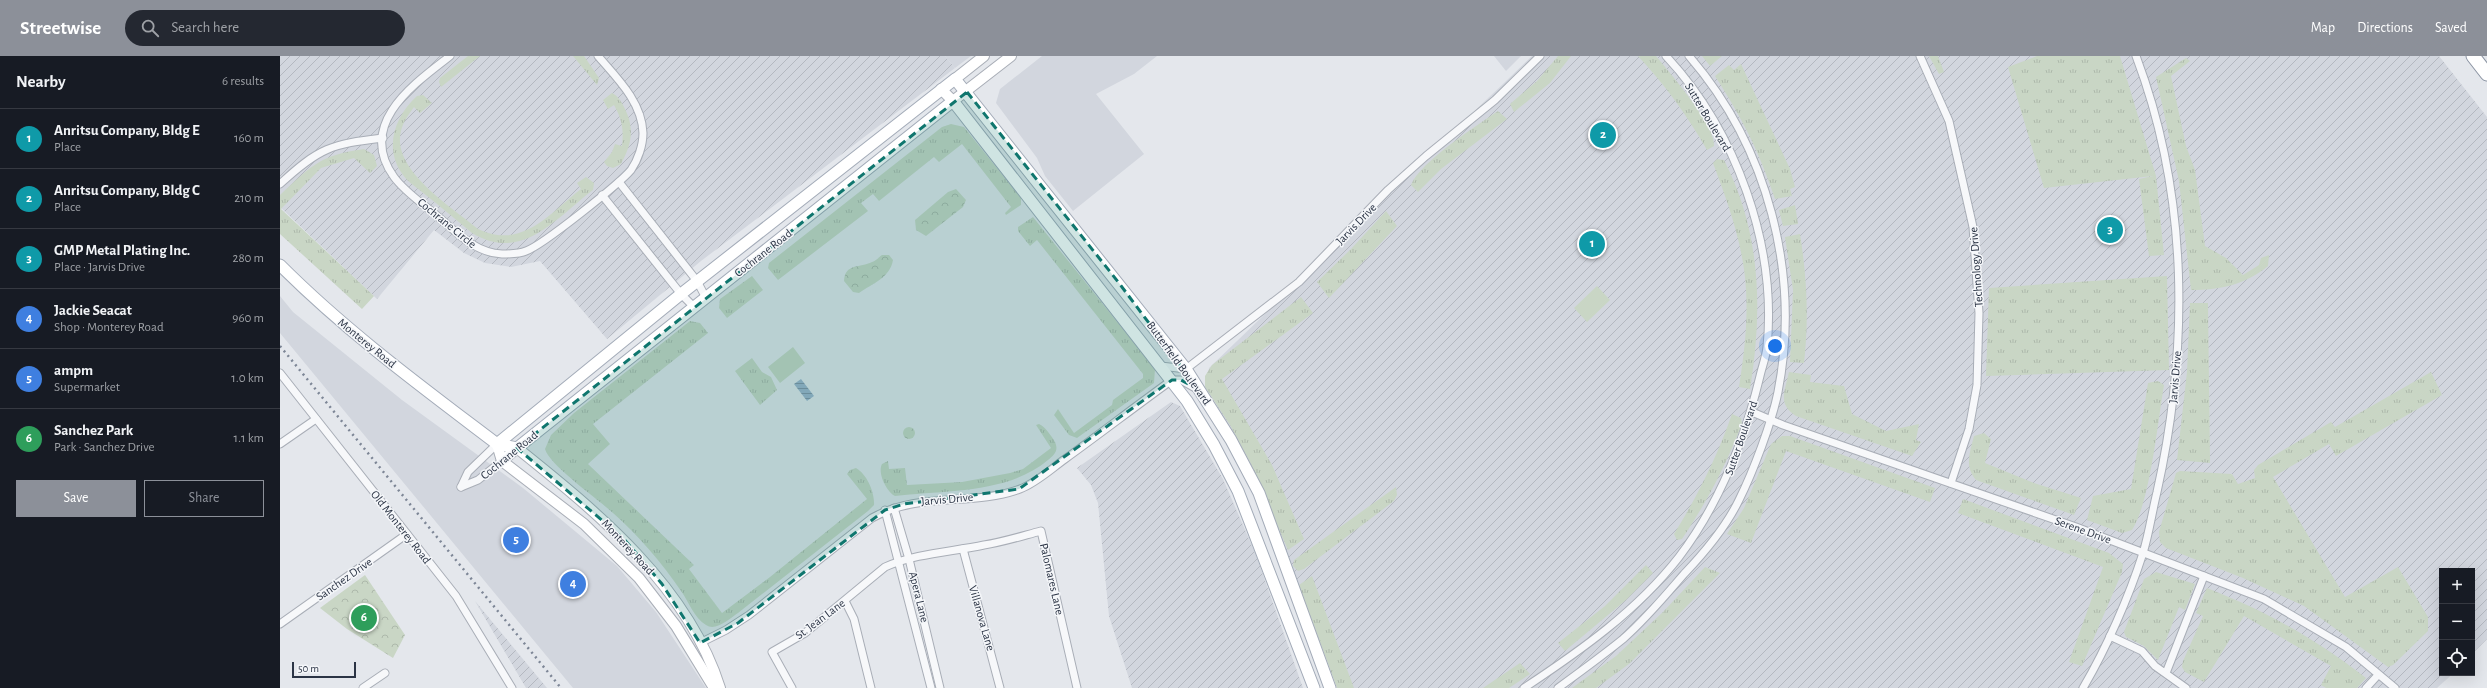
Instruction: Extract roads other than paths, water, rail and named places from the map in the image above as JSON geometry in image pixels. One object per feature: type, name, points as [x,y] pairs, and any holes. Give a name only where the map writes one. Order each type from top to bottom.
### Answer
[{"type":"highway","points":[[2473,56],[2487,74]]},
{"type":"main road","name":"Cochrane Road","points":[[497,444],[697,281],[984,56]]},
{"type":"main road","name":"Cochrane Road","points":[[502,461],[1011,56]]},
{"type":"main road","name":"Butterfield Boulevard","points":[[955,79],[1186,369],[1231,440],[1259,493],[1330,688]]},
{"type":"main road","name":"Butterfield Boulevard","points":[[941,89],[953,102],[1172,380],[1214,445],[1238,491],[1314,688]]},
{"type":"main road","name":"Monterey Road","points":[[280,266],[370,347],[497,444],[517,448],[581,500],[624,540],[662,584],[700,643],[720,688]]},
{"type":"main road","points":[[497,444],[502,461]]},
{"type":"main road","name":"Monterey Road","points":[[502,461],[584,524],[627,565],[676,626],[714,688]]},
{"type":"street","name":"Cochrane Circle","points":[[450,56],[398,100],[387,119],[383,138],[387,163],[402,186],[468,242],[492,253],[514,254],[531,248],[602,195],[619,182],[636,162],[642,141],[642,125],[631,96],[598,56]]},
{"type":"street","name":"Jarvis Drive","points":[[1186,369],[1299,282],[1388,190],[1426,156],[1496,100],[1540,56]]},
{"type":"street","name":"Sutter Boulevard","points":[[1524,688],[1598,636],[1628,610],[1678,558],[1714,505],[1752,412],[1767,349],[1767,286],[1760,241],[1748,196],[1728,147],[1699,98],[1666,56]]},
{"type":"street","name":"Sutter Boulevard","points":[[1558,688],[1624,638],[1701,556],[1739,500],[1770,420],[1777,394],[1784,335],[1783,284],[1777,235],[1761,180],[1744,136],[1720,94],[1689,56]]},
{"type":"street","name":"Technology Drive","points":[[1920,56],[1950,121],[1973,227],[1979,313],[1978,385],[1969,429],[1951,483]]},
{"type":"street","name":"Jarvis Drive","points":[[2083,688],[2110,636],[2143,553],[2163,466],[2174,400],[2180,291],[2174,207],[2154,108],[2136,56]]},
{"type":"street","points":[[280,184],[314,155],[342,143],[383,138]]},
{"type":"street","points":[[619,182],[697,281],[706,298]]},
{"type":"street","points":[[602,195],[681,294],[694,307]]},
{"type":"street","points":[[1161,366],[1186,369]]},
{"type":"street","name":"Old Monterey Road","points":[[280,373],[456,596],[512,688]]},
{"type":"street","points":[[1172,380],[1182,380],[1199,390]]},
{"type":"street","name":"Jarvis Drive","points":[[700,643],[738,623],[866,523],[885,510],[924,501],[1002,493],[1024,487],[1172,380]]},
{"type":"street","name":"Serene Drive","points":[[1752,412],[1770,420],[1951,483],[2143,553],[2264,599],[2346,647],[2395,688]]},
{"type":"street","points":[[280,444],[316,420]]},
{"type":"street","name":"Cochrane Road","points":[[497,444],[468,472],[461,487],[478,480],[502,461]]},
{"type":"street","name":"Apera Lane","points":[[894,508],[909,559],[940,688]]},
{"type":"street","name":"Apera Lane","points":[[885,510],[931,688]]},
{"type":"street","name":"Palomares Lane","points":[[909,559],[944,550],[963,549],[1041,531],[1077,688]]},
{"type":"street","name":"Sanchez Drive","points":[[280,624],[407,534]]},
{"type":"street","name":"Villanova Lane","points":[[963,549],[1000,688]]},
{"type":"street","name":"St. Jean Lane","points":[[792,688],[772,652],[805,632],[885,567],[899,561],[909,559]]},
{"type":"street","points":[[2166,673],[2204,576]]},
{"type":"street","points":[[845,601],[854,619],[871,688]]},
{"type":"street","points":[[2110,636],[2142,651],[2155,666],[2186,688]]},
{"type":"street","points":[[363,688],[385,673]]},
{"type":"street","points":[[2366,688],[2378,675]]},
{"type":"water","points":[[801,379],[814,396],[807,401],[794,384]]},
{"type":"railway","points":[[280,346],[561,688]]},
{"type":"place","name":"Anritsu Company, Bldg C","points":[[1603,135]]},
{"type":"place","name":"GMP Metal Plating Inc.","points":[[2110,230]]},
{"type":"place","name":"Anritsu Company, Bldg E","points":[[1592,244]]},
{"type":"place","name":"ampm","points":[[516,540]]},
{"type":"place","name":"Jackie Seacat","points":[[573,584]]},
{"type":"place","name":"Sanchez Park","points":[[364,618]]}]
